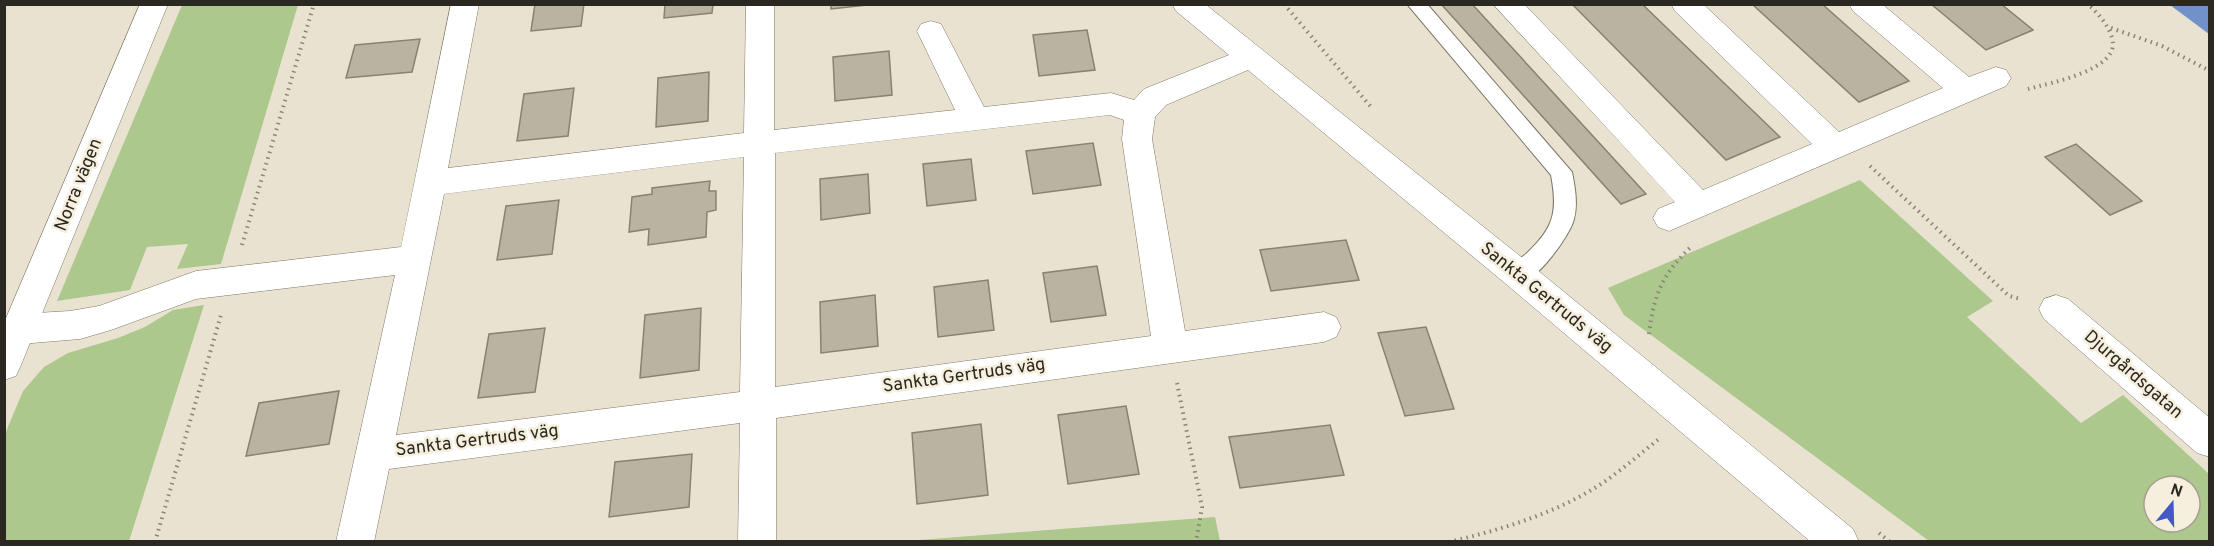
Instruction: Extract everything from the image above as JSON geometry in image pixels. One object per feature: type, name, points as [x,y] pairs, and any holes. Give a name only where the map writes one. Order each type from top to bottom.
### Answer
[{"type":"street","name":"Norra vägen","points":[[4,365],[154,4]]},
{"type":"street","name":"Sankta Gertruds väg","points":[[356,542],[465,4]]},
{"type":"street","points":[[758,542],[760,4]]},
{"type":"street","name":"Sankta Gertruds väg","points":[[1186,4],[1249,58],[1518,274],[1840,542]]},
{"type":"street","points":[[1507,4],[1698,205]]},
{"type":"street","points":[[1685,4],[1835,147]]},
{"type":"street","points":[[1863,4],[1965,91]]},
{"type":"street","points":[[931,31],[975,119]]},
{"type":"street","points":[[1170,347],[1137,139],[1140,114],[1155,97],[1249,58]]},
{"type":"street","points":[[1669,218],[1996,78]]},
{"type":"street","points":[[430,183],[759,143],[1111,104],[1140,114]]},
{"type":"street","points":[[20,329],[96,321],[134,309],[170,292],[196,285],[415,259]]},
{"type":"street","name":"Djurgårdsgatan","points":[[2056,309],[2210,441]]},
{"type":"street","name":"Sankta Gertruds väg","points":[[374,454],[759,405],[1324,327]]},
{"type":"lane","points":[[1416,4],[1561,172],[1566,194],[1566,212],[1562,229],[1518,274]]},
{"type":"path","points":[[2110,27],[2156,42],[2191,58],[2210,71]]},
{"type":"path","points":[[1863,159],[2008,296],[2056,309]]},
{"type":"path","points":[[1170,347],[1202,507],[1196,542]]},
{"type":"path","points":[[1449,542],[1492,532],[1552,508],[1596,487],[1689,416]]},
{"type":"green space","points":[[182,5],[298,5],[221,264],[177,269],[188,244],[147,247],[130,290],[57,301]]},
{"type":"green space","points":[[1860,180],[1993,301],[1967,317],[2081,423],[2123,395],[2209,474],[2209,541],[1929,541],[1624,315],[1608,288]]},
{"type":"green space","points":[[204,305],[129,541],[5,541],[5,434],[23,391],[44,367],[68,353],[145,327],[173,310]]},
{"type":"green space","points":[[1215,517],[1220,541],[907,541]]},
{"type":"water","points":[[2170,5],[2209,5],[2209,34]]},
{"type":"building","points":[[535,4],[584,4],[581,26],[531,31]]},
{"type":"building","points":[[665,4],[713,4],[712,13],[664,18]]},
{"type":"building","points":[[831,4],[877,4],[831,9]]},
{"type":"building","points":[[1441,4],[1472,4],[1646,194],[1621,204]]},
{"type":"building","points":[[1572,4],[1642,4],[1780,137],[1726,160]]},
{"type":"building","points":[[1752,4],[1822,4],[1909,81],[1859,102]]},
{"type":"building","points":[[1931,4],[2001,4],[2033,30],[1986,50]]},
{"type":"building","points":[[1087,30],[1095,70],[1039,76],[1033,35]]},
{"type":"building","points":[[420,39],[412,72],[346,78],[355,45]]},
{"type":"building","points":[[889,51],[892,95],[835,101],[833,57]]},
{"type":"building","points":[[709,72],[708,121],[656,127],[658,78]]},
{"type":"building","points":[[574,88],[568,136],[517,141],[524,94]]},
{"type":"building","points":[[1093,143],[1101,185],[1033,194],[1026,151]]},
{"type":"building","points":[[2076,144],[2142,201],[2110,215],[2045,157]]},
{"type":"building","points":[[971,159],[976,200],[927,206],[923,164]]},
{"type":"building","points":[[868,174],[870,213],[821,220],[820,179]]},
{"type":"building","points":[[710,181],[709,191],[716,191],[716,210],[707,212],[706,237],[648,245],[649,229],[629,232],[632,197],[652,194],[652,188]]},
{"type":"building","points":[[559,200],[552,254],[497,260],[506,206]]},
{"type":"building","points":[[1346,240],[1359,280],[1271,291],[1260,250]]},
{"type":"building","points":[[1097,266],[1106,315],[1051,322],[1043,273]]},
{"type":"building","points":[[988,280],[994,330],[938,337],[934,287]]},
{"type":"building","points":[[875,295],[878,346],[821,353],[820,302]]},
{"type":"building","points":[[701,308],[699,370],[640,378],[645,315]]},
{"type":"building","points":[[1426,327],[1454,409],[1405,416],[1378,333]]},
{"type":"building","points":[[545,328],[535,392],[478,398],[489,334]]},
{"type":"building","points":[[339,391],[329,444],[246,456],[259,403]]},
{"type":"building","points":[[1126,406],[1139,474],[1068,484],[1058,415]]},
{"type":"building","points":[[981,424],[988,495],[917,504],[912,433]]},
{"type":"building","points":[[1330,425],[1344,475],[1240,488],[1229,437]]},
{"type":"building","points":[[692,454],[689,507],[609,517],[615,462]]}]
